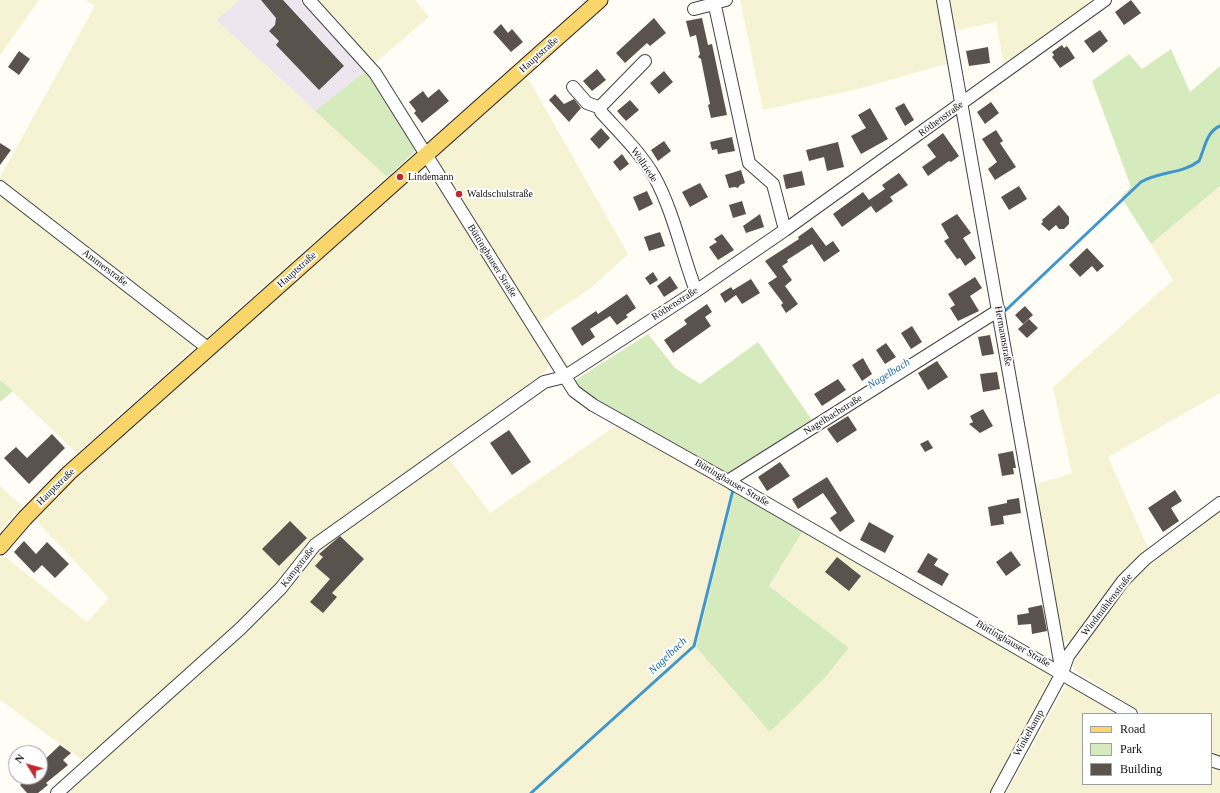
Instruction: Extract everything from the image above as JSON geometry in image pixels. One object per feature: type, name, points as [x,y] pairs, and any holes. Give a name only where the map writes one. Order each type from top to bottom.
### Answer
[{"type":"main road","name":"Hauptstraße","points":[[0,547],[25,518],[69,474],[600,0]]},
{"type":"street","points":[[309,0],[375,73],[425,155]]},
{"type":"street","name":"Hermannstraße","points":[[943,0],[1062,673]]},
{"type":"street","name":"Röthenstraße","points":[[564,377],[696,291],[785,230],[961,104],[1099,2]]},
{"type":"street","points":[[694,9],[720,3],[748,163],[773,184],[785,230]]},
{"type":"street","points":[[573,87],[588,103],[601,108],[601,106],[645,61]]},
{"type":"street","name":"Wollriede","points":[[601,108],[601,112],[637,152],[654,175],[664,196],[696,291]]},
{"type":"street","name":"Büttinghauser Straße","points":[[425,155],[574,391],[593,405],[728,481],[1129,713]]},
{"type":"street","name":"Ammerstraße","points":[[0,187],[208,349]]},
{"type":"street","name":"Nagelbachstraße","points":[[728,481],[999,310]]},
{"type":"street","name":"Kampstraße","points":[[57,793],[240,629],[281,588],[315,545],[544,382],[564,377]]},
{"type":"street","name":"Windmühlenstraße","points":[[1062,673],[1068,656],[1123,581],[1145,559],[1220,503]]},
{"type":"street","name":"Winkelkamp","points":[[997,793],[1062,673]]},
{"type":"shaded area","points":[[0,0],[39,0],[0,55]]},
{"type":"shaded area","points":[[86,0],[239,0],[216,20],[387,177],[206,338],[0,181],[0,177],[95,6]]},
{"type":"shaded area","points":[[239,0],[305,0],[368,69],[315,111],[216,20]]},
{"type":"shaded area","points":[[314,0],[415,0],[429,17],[373,65]]},
{"type":"shaded area","points":[[740,0],[937,0],[949,63],[858,89],[763,110]]},
{"type":"shaded area","points":[[948,0],[1090,0],[1090,3],[1004,65],[996,22],[954,31]]},
{"type":"shaded area","points":[[525,73],[628,254],[591,288],[539,323],[570,367],[562,367],[438,160],[436,152]]},
{"type":"shaded area","points":[[416,172],[430,174],[550,361],[545,372],[366,501],[371,509],[446,455],[490,513],[617,425],[735,490],[696,647],[770,732],[823,680],[849,648],[769,586],[804,529],[1054,672],[990,793],[66,793],[91,767],[198,675],[283,594],[86,763],[0,700],[0,559],[3,555],[87,622],[109,598],[34,518],[76,478]]},
{"type":"shaded area","points":[[1220,186],[1220,393],[1108,457],[1149,550],[1124,569],[1074,640],[1064,642],[1034,485],[1072,473],[1053,387],[1173,280],[1151,244]]},
{"type":"shaded area","points":[[0,193],[194,343],[195,347],[77,453],[0,380]]},
{"type":"shaded area","points":[[0,486],[22,506],[0,531]]},
{"type":"shaded area","points":[[1220,511],[1220,756],[1212,753],[1212,713],[1142,713],[1074,670],[1074,662],[1128,581]]},
{"type":"shaded area","points":[[1067,683],[1116,713],[1082,713],[1082,785],[1212,785],[1212,768],[1220,770],[1220,793],[1006,793]]},
{"type":"green space","points":[[1171,49],[1190,92],[1220,66],[1220,186],[1151,244],[1121,197],[1131,187],[1092,81],[1129,54],[1142,69]]},
{"type":"green space","points":[[368,69],[418,149],[387,177],[315,111]]},
{"type":"green space","points":[[648,334],[675,368],[700,384],[758,342],[812,420],[728,476],[583,395],[574,384],[577,379]]},
{"type":"green space","points":[[0,380],[13,391],[0,402]]},
{"type":"green space","points":[[735,490],[804,529],[769,586],[849,648],[823,680],[770,732],[696,647]]},
{"type":"building","points":[[261,0],[283,0],[344,66],[319,90],[276,45],[279,41],[269,31],[275,25],[276,18]]},
{"type":"building","points":[[1131,0],[1141,13],[1124,25],[1115,12]]},
{"type":"building","points":[[654,18],[666,33],[650,46],[647,43],[625,63],[616,53]]},
{"type":"building","points":[[702,18],[708,45],[712,44],[727,115],[711,118],[708,105],[710,104],[701,59],[698,57],[700,54],[696,35],[690,37],[686,21]]},
{"type":"building","points":[[501,24],[508,33],[512,29],[523,42],[511,52],[493,32]]},
{"type":"building","points":[[1100,30],[1108,41],[1093,53],[1084,41]]},
{"type":"building","points":[[1062,45],[1064,48],[1067,46],[1075,58],[1060,68],[1052,57],[1054,55],[1052,52]]},
{"type":"building","points":[[988,47],[990,63],[969,66],[966,51]]},
{"type":"building","points":[[19,51],[30,59],[19,75],[8,67]]},
{"type":"building","points":[[597,69],[606,80],[592,91],[583,81]]},
{"type":"building","points":[[664,71],[673,82],[659,94],[650,83]]},
{"type":"building","points":[[439,89],[449,101],[422,123],[414,113],[416,111],[409,102],[423,91],[428,98]]},
{"type":"building","points":[[555,94],[564,104],[574,99],[581,108],[569,122],[549,100]]},
{"type":"building","points":[[630,100],[639,110],[626,121],[617,111]]},
{"type":"building","points":[[991,102],[999,113],[985,124],[977,112]]},
{"type":"building","points":[[904,103],[914,120],[905,126],[895,108]]},
{"type":"building","points":[[870,108],[888,139],[861,154],[851,136],[866,128],[858,115]]},
{"type":"building","points":[[601,128],[610,138],[599,149],[590,139]]},
{"type":"building","points":[[996,130],[1003,141],[1000,143],[1016,167],[995,180],[988,169],[997,162],[982,139]]},
{"type":"building","points":[[943,133],[959,156],[951,162],[949,161],[928,176],[922,167],[936,157],[927,145]]},
{"type":"building","points":[[732,137],[735,151],[718,154],[717,149],[712,150],[710,142]]},
{"type":"building","points":[[664,141],[671,151],[658,161],[651,150]]},
{"type":"building","points":[[838,142],[844,167],[827,171],[824,157],[809,161],[806,150]]},
{"type":"building","points":[[0,143],[11,150],[0,165]]},
{"type":"building","points":[[622,154],[629,164],[620,171],[613,162]]},
{"type":"building","points":[[741,170],[745,183],[740,185],[738,188],[729,188],[725,175]]},
{"type":"building","points":[[802,171],[805,185],[786,189],[783,175]]},
{"type":"building","points":[[899,173],[908,185],[890,197],[893,201],[876,213],[871,206],[842,227],[833,214],[863,192],[869,200],[885,189],[882,185]]},
{"type":"building","points":[[700,183],[708,197],[690,207],[682,192]]},
{"type":"building","points":[[1019,186],[1027,199],[1009,210],[1001,197]]},
{"type":"building","points":[[647,191],[653,204],[639,211],[633,197]]},
{"type":"building","points":[[742,201],[746,214],[733,218],[729,205]]},
{"type":"building","points":[[1059,205],[1069,217],[1069,224],[1064,229],[1059,229],[1056,225],[1049,231],[1041,224],[1043,222],[1042,220]]},
{"type":"building","points":[[760,214],[764,227],[746,233],[743,226]]},
{"type":"building","points":[[957,214],[971,233],[963,238],[976,258],[965,266],[960,258],[957,259],[944,241],[949,238],[941,224]]},
{"type":"building","points":[[812,227],[826,246],[833,241],[840,251],[824,262],[812,244],[787,260],[788,262],[782,266],[792,280],[785,286],[798,304],[786,313],[781,305],[783,303],[768,283],[777,277],[765,261],[799,239],[798,237]]},
{"type":"building","points":[[660,232],[665,246],[649,251],[644,237]]},
{"type":"building","points":[[722,234],[734,250],[718,260],[709,247],[717,242],[714,239]]},
{"type":"building","points":[[1087,248],[1104,266],[1097,272],[1092,266],[1080,277],[1069,265]]},
{"type":"building","points":[[653,272],[658,280],[650,285],[645,278]]},
{"type":"building","points":[[670,276],[678,288],[664,297],[657,286]]},
{"type":"building","points":[[975,277],[982,288],[970,296],[979,311],[958,321],[950,308],[955,305],[948,294]]},
{"type":"building","points":[[751,279],[760,293],[742,304],[736,295],[725,303],[720,294],[731,287],[733,290]]},
{"type":"building","points":[[627,294],[636,308],[626,315],[628,317],[617,325],[610,316],[590,329],[595,337],[582,346],[571,328],[596,311],[598,314]]},
{"type":"building","points":[[707,304],[712,312],[705,317],[711,326],[673,353],[664,340],[687,324],[684,320]]},
{"type":"building","points":[[1025,306],[1033,315],[1023,324],[1015,315]]},
{"type":"building","points":[[1029,319],[1038,328],[1027,338],[1018,329]]},
{"type":"building","points":[[912,326],[922,342],[911,349],[901,333]]},
{"type":"building","points":[[990,335],[994,354],[982,356],[978,337]]},
{"type":"building","points":[[886,343],[896,357],[885,364],[876,350]]},
{"type":"building","points":[[863,358],[872,374],[862,381],[852,365]]},
{"type":"building","points":[[937,361],[948,377],[928,390],[918,373]]},
{"type":"building","points":[[997,372],[1000,389],[983,392],[980,374]]},
{"type":"building","points":[[838,379],[846,390],[822,406],[814,394]]},
{"type":"building","points":[[983,409],[993,426],[980,433],[969,424],[973,422],[970,416]]},
{"type":"building","points":[[848,416],[857,430],[837,443],[827,429]]},
{"type":"building","points":[[509,430],[531,462],[512,475],[490,443]]},
{"type":"building","points":[[52,434],[65,448],[29,484],[4,458],[16,447],[27,458]]},
{"type":"building","points":[[928,440],[933,448],[925,452],[920,444]]},
{"type":"building","points":[[1013,451],[1016,468],[1013,468],[1014,474],[1002,476],[998,454]]},
{"type":"building","points":[[780,462],[790,476],[767,491],[758,477]]},
{"type":"building","points":[[827,477],[855,521],[840,532],[830,518],[837,513],[823,493],[798,509],[792,499]]},
{"type":"building","points":[[1175,490],[1182,501],[1171,508],[1179,521],[1163,532],[1148,508]]},
{"type":"building","points":[[1019,498],[1021,513],[1003,516],[1004,524],[991,526],[988,507],[1007,503],[1007,500]]},
{"type":"building","points":[[290,521],[307,538],[279,566],[262,549]]},
{"type":"building","points":[[869,522],[894,536],[885,553],[860,540]]},
{"type":"building","points":[[340,536],[364,559],[332,593],[337,597],[323,613],[310,602],[330,579],[315,566],[323,557],[319,554]]},
{"type":"building","points":[[24,541],[36,554],[47,542],[69,564],[55,578],[42,565],[34,573],[14,552]]},
{"type":"building","points":[[1011,551],[1021,565],[1006,576],[996,562]]},
{"type":"building","points":[[928,553],[938,559],[934,565],[949,574],[942,586],[917,572]]},
{"type":"building","points":[[837,557],[861,576],[849,591],[825,572]]},
{"type":"building","points":[[1042,605],[1047,631],[1032,634],[1031,624],[1018,625],[1017,615],[1029,613],[1028,608]]},
{"type":"building","points":[[60,745],[71,753],[63,760],[68,765],[48,781],[48,756]]},
{"type":"building","points":[[20,785],[48,785],[38,793],[27,793]]},
{"type":"waterway","name":"Nagelbach","points":[[1006,310],[1141,182],[1148,178],[1185,168],[1199,161],[1206,141],[1212,132],[1220,126]]},
{"type":"waterway","name":"Nagelbach","points":[[531,793],[694,646],[733,490],[730,489]]},
{"type":"place","name":"Lindemann","points":[[400,177]]},
{"type":"place","name":"Waldschulstraße","points":[[459,194]]}]
